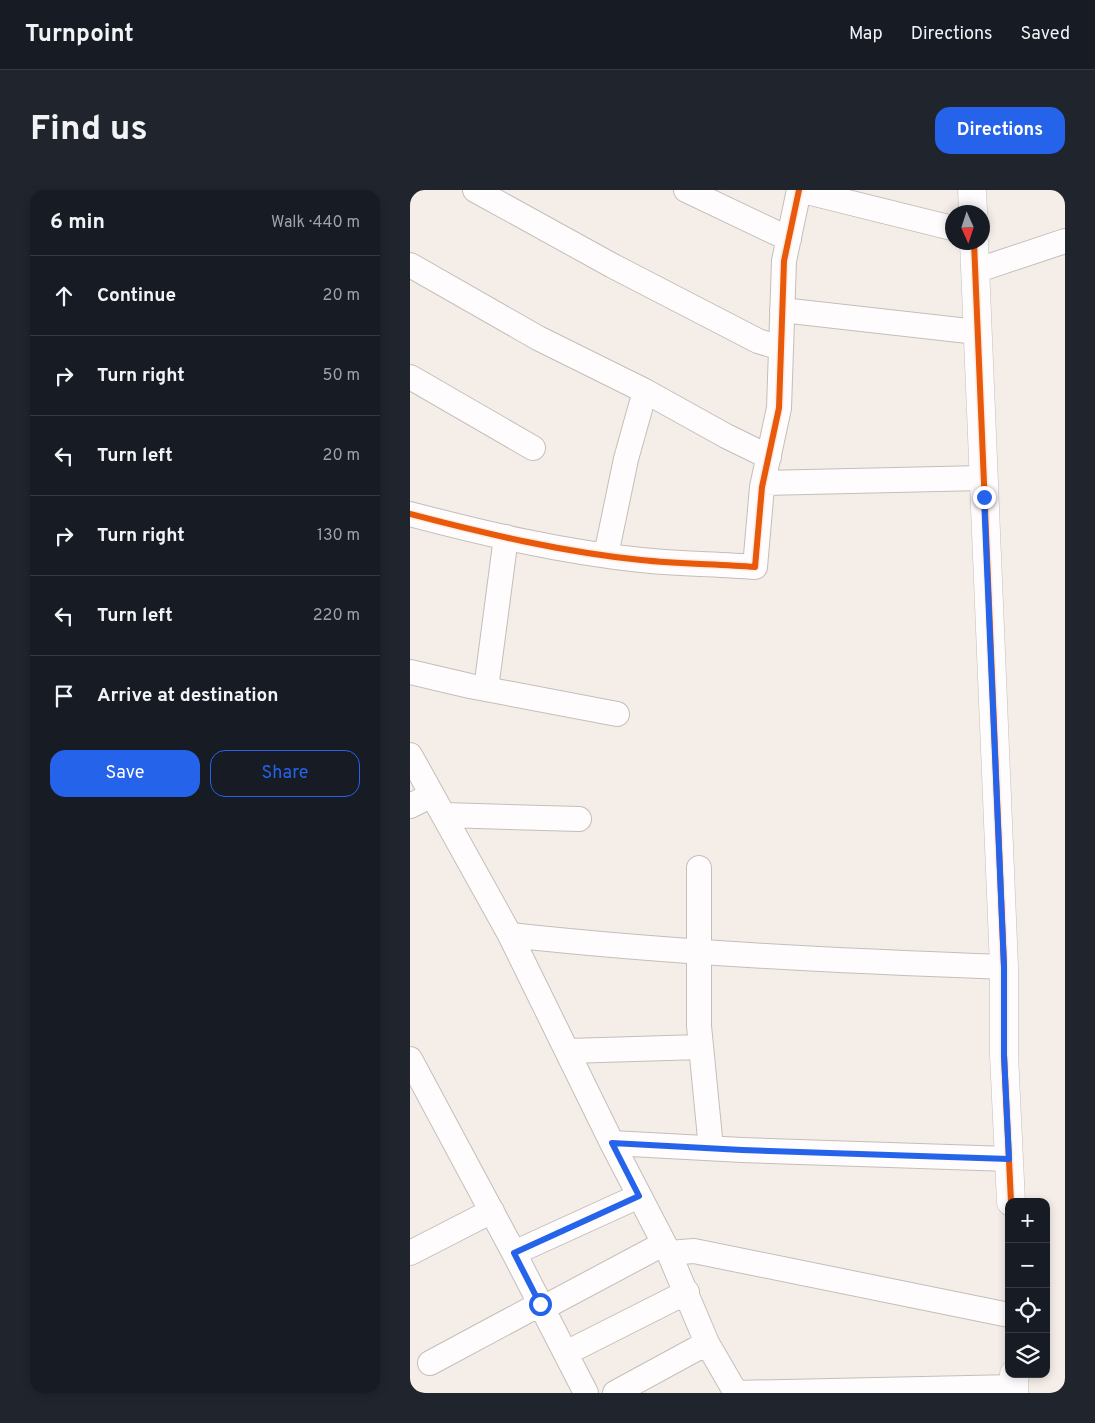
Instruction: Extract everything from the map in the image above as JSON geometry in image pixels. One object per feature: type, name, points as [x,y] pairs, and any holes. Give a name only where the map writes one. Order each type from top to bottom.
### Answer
[{"type":"street","points":[[475,190],[613,266],[758,341],[781,348]]},
{"type":"street","points":[[686,190],[789,239]]},
{"type":"street","points":[[410,514],[506,537],[606,555],[689,565],[712,564],[755,567],[763,483],[779,408],[784,261],[799,190],[945,226]]},
{"type":"street","points":[[972,190],[972,205]]},
{"type":"street","points":[[975,270],[1065,241]]},
{"type":"street","points":[[974,250],[1004,967],[1004,1055],[1011,1198]]},
{"type":"street","points":[[410,265],[538,338],[644,390],[726,436],[769,457]]},
{"type":"street","points":[[782,310],[977,332]]},
{"type":"street","points":[[410,377],[533,448]]},
{"type":"street","points":[[606,555],[626,459],[644,390]]},
{"type":"street","points":[[763,483],[983,478]]},
{"type":"street","points":[[486,689],[506,537]]},
{"type":"street","points":[[410,672],[486,689],[617,714]]},
{"type":"street","points":[[410,755],[510,935],[666,1248],[687,1292],[707,1343],[736,1393],[1014,1385]]},
{"type":"street","points":[[410,806],[432,794]]},
{"type":"street","points":[[444,816],[579,820]]},
{"type":"street","points":[[699,868],[699,1026],[712,1148]]},
{"type":"street","points":[[510,935],[608,946],[833,961],[1004,967]]},
{"type":"street","points":[[568,1051],[701,1047]]},
{"type":"street","points":[[410,1059],[419,1095],[492,1211],[586,1393]]},
{"type":"street","points":[[612,1143],[1009,1159]]},
{"type":"street","points":[[514,1253],[639,1196]]},
{"type":"street","points":[[410,1252],[492,1211]]},
{"type":"street","points":[[430,1363],[541,1306],[666,1248],[694,1251],[1005,1314]]},
{"type":"street","points":[[566,1354],[687,1292]]},
{"type":"street","points":[[615,1393],[707,1343]]},
{"type":"cycle path","points":[[410,514],[496,535],[612,557],[755,567],[762,487],[779,408],[784,261],[799,190]]},
{"type":"cycle path","points":[[974,250],[1004,967],[1004,1055],[1011,1198]]},
{"type":"route","points":[[540,1304],[514,1253],[639,1196],[612,1143],[742,1150],[1009,1159],[1004,1055],[1004,967],[984,497]]}]
